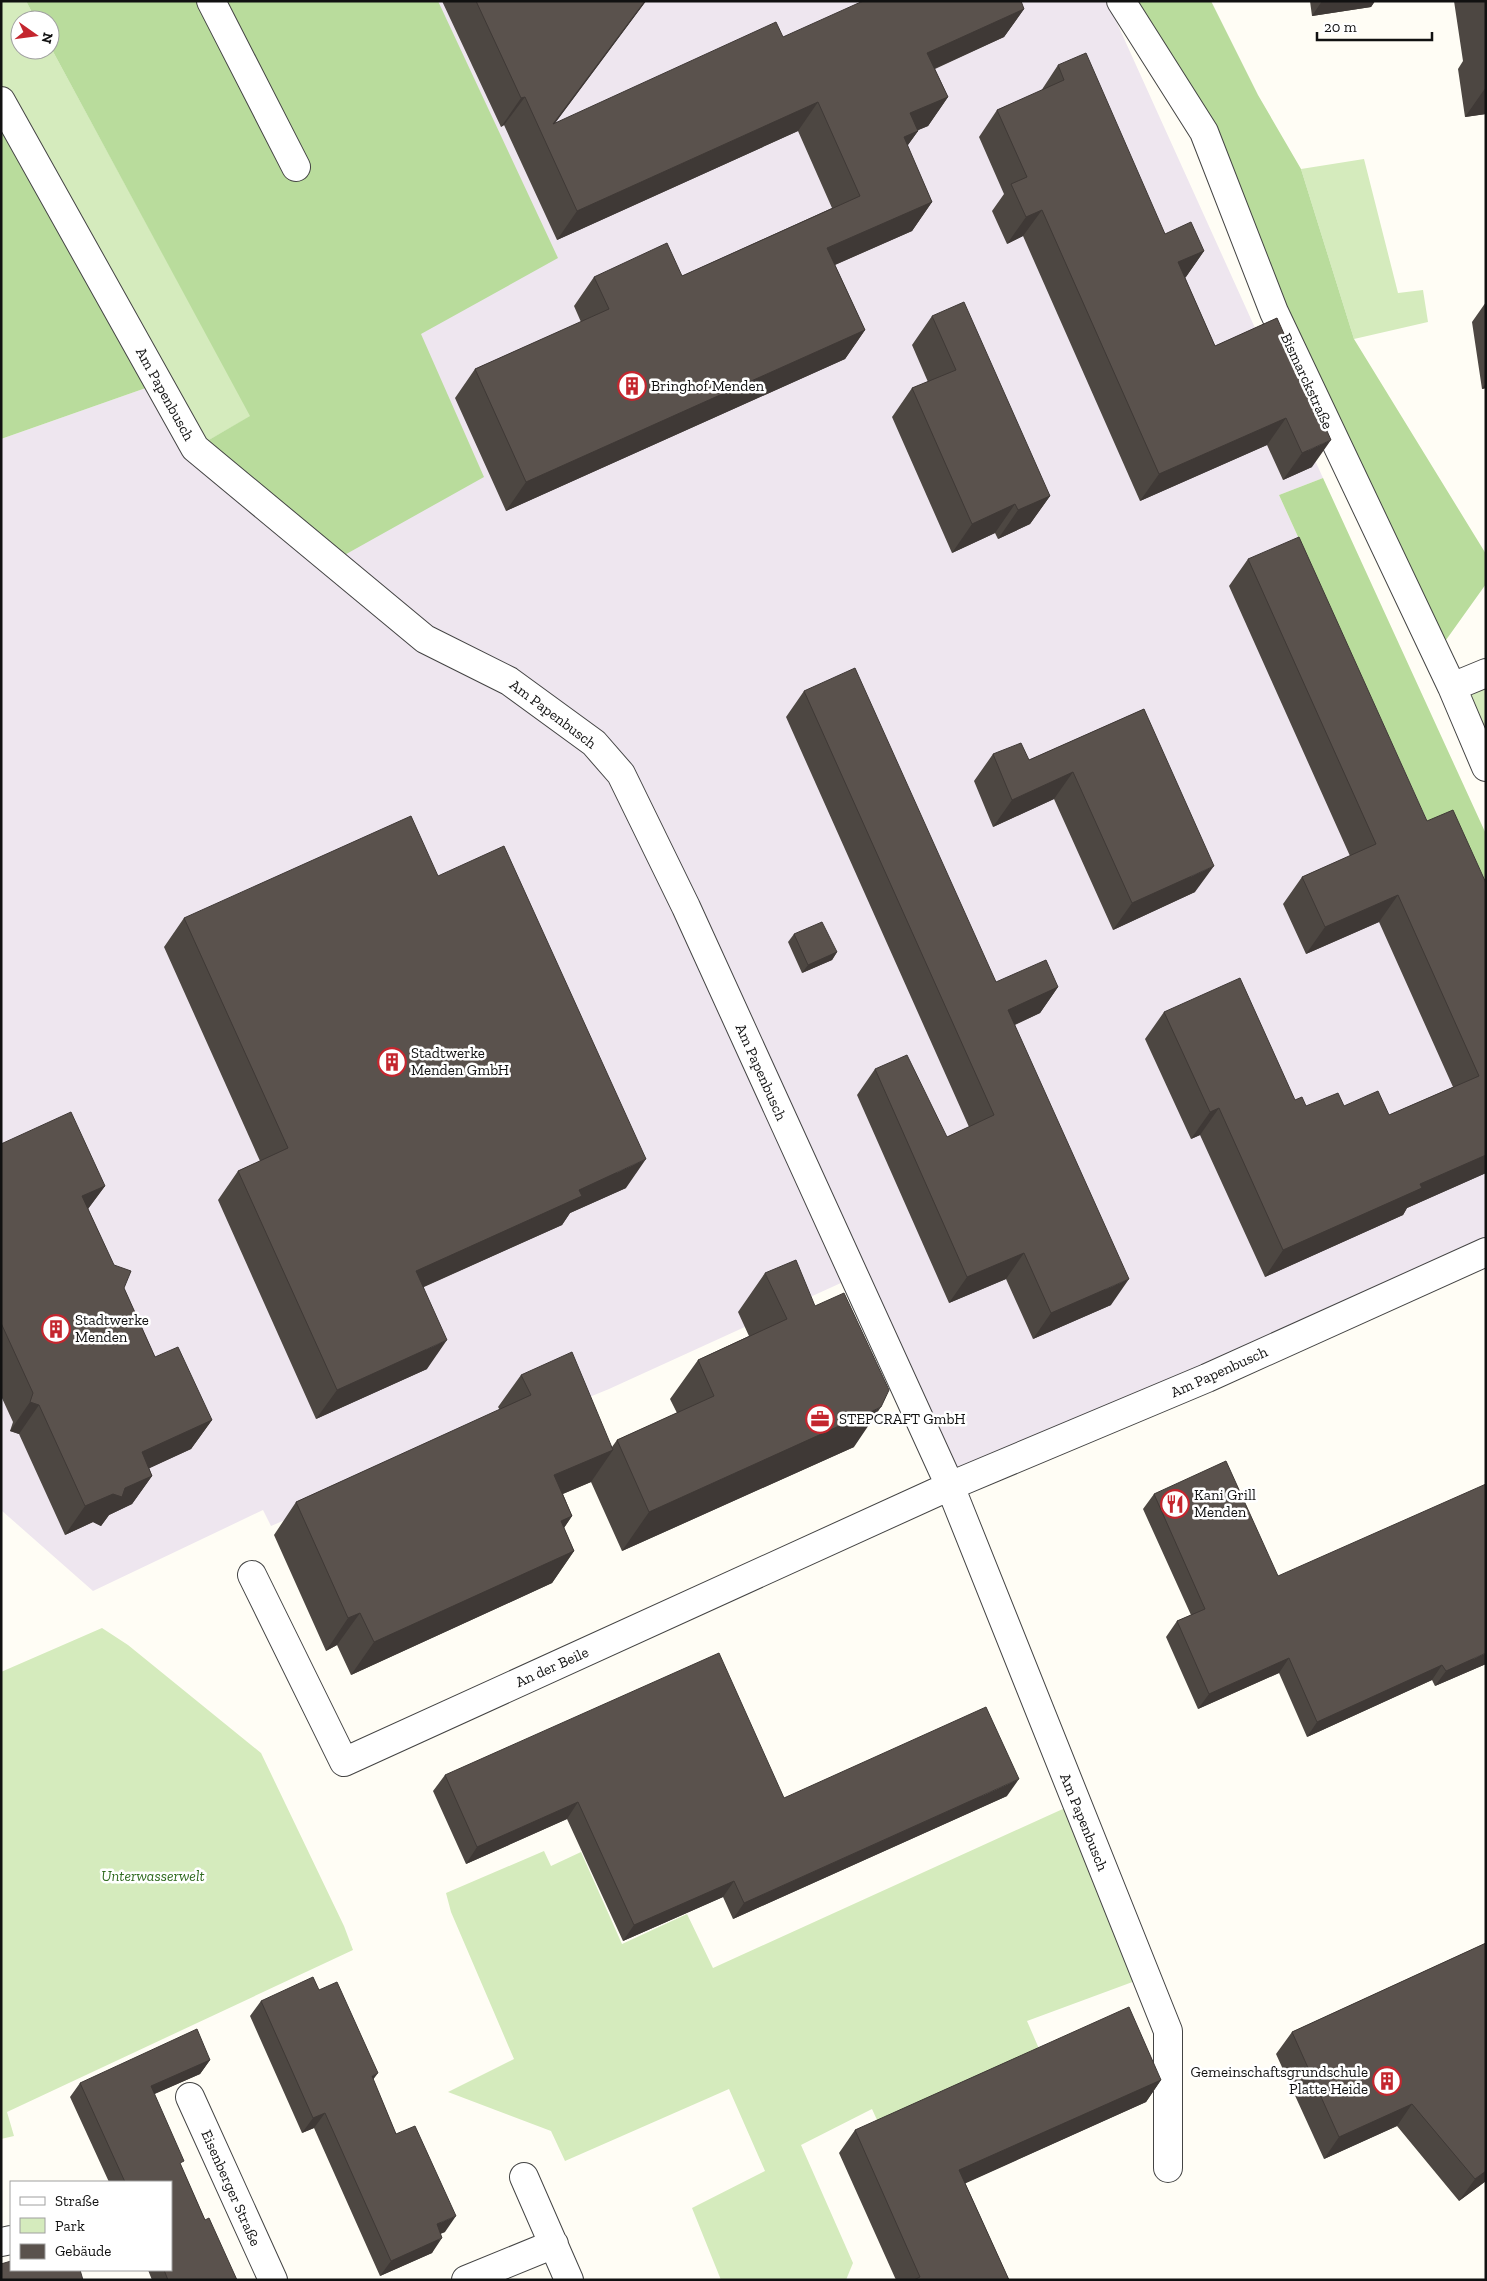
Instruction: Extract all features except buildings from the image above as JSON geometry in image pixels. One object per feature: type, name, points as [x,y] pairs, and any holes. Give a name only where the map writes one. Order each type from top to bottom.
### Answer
[{"type":"street","points":[[211,1],[296,167]]},
{"type":"street","name":"Bismarckstraße","points":[[1121,1],[1204,132],[1274,312],[1452,687],[1486,767]]},
{"type":"street","name":"Am Papenbusch","points":[[1,101],[195,448],[425,640],[510,681],[594,743],[621,774],[686,908],[950,1486],[1168,2031],[1168,2168]]},
{"type":"street","points":[[1452,687],[1486,673]]},
{"type":"street","name":"Am Papenbusch","points":[[950,1486],[1206,1378],[1486,1252]]},
{"type":"street","name":"An der Beile","points":[[252,1575],[344,1762],[950,1486]]},
{"type":"street","name":"Eisenberger Straße","points":[[190,2097],[273,2280]]},
{"type":"street","points":[[524,2177],[569,2280]]},
{"type":"street","points":[[466,2280],[554,2244]]},
{"type":"shaded area","points":[[437,1],[1107,1],[1323,478],[1279,495],[1486,950],[1486,1251],[950,1486],[854,1277],[609,1389],[507,1431],[500,1428],[271,1526],[263,1510],[93,1591],[1,1510],[1,439],[160,383],[204,455],[421,334]]},
{"type":"green space","points":[[1,1],[26,1],[31,10],[10,10],[10,60],[58,60],[251,416],[195,448],[1,101]]},
{"type":"green space","points":[[26,1],[438,1],[558,258],[421,334],[484,477],[332,562],[195,448],[250,416],[58,60],[60,60],[60,10],[31,10]]},
{"type":"green space","points":[[1121,1],[1211,1],[1258,95],[1301,169],[1354,339],[1486,554],[1486,584],[1436,654],[1204,132]]},
{"type":"green space","points":[[1,101],[160,383],[1,439]]},
{"type":"green space","points":[[1364,159],[1398,293],[1423,290],[1428,322],[1354,339],[1301,169]]},
{"type":"green space","points":[[1323,478],[1486,834],[1486,950],[1279,495]]},
{"type":"green space","points":[[1486,674],[1486,767],[1452,687]]},
{"type":"green space","name":"Unterwasserwelt","points":[[102,1628],[128,1645],[261,1753],[344,1926],[353,1950],[7,2112],[14,2136],[1,2139],[1,1672]]},
{"type":"green space","points":[[1076,1803],[1146,1977],[1027,2021],[1043,2058],[882,2131],[872,2109],[801,2145],[853,2263],[846,2280],[721,2280],[692,2208],[765,2171],[729,2089],[565,2161],[551,2131],[448,2092],[514,2059],[451,1912],[446,1893],[544,1851],[551,1866],[581,1852],[622,1944],[687,1914],[713,1968]]},
{"type":"place","name":"Bringhof Menden","points":[[632,386]]},
{"type":"place","name":"Stadtwerke Menden GmbH","points":[[392,1062]]},
{"type":"place","name":"Stadtwerke Menden","points":[[56,1329]]},
{"type":"place","name":"STEPCRAFT GmbH","points":[[820,1419]]},
{"type":"place","name":"Kani Grill Menden","points":[[1175,1504]]},
{"type":"place","name":"Gemeinschaftsgrundschule Platte Heide","points":[[1387,2081]]}]
